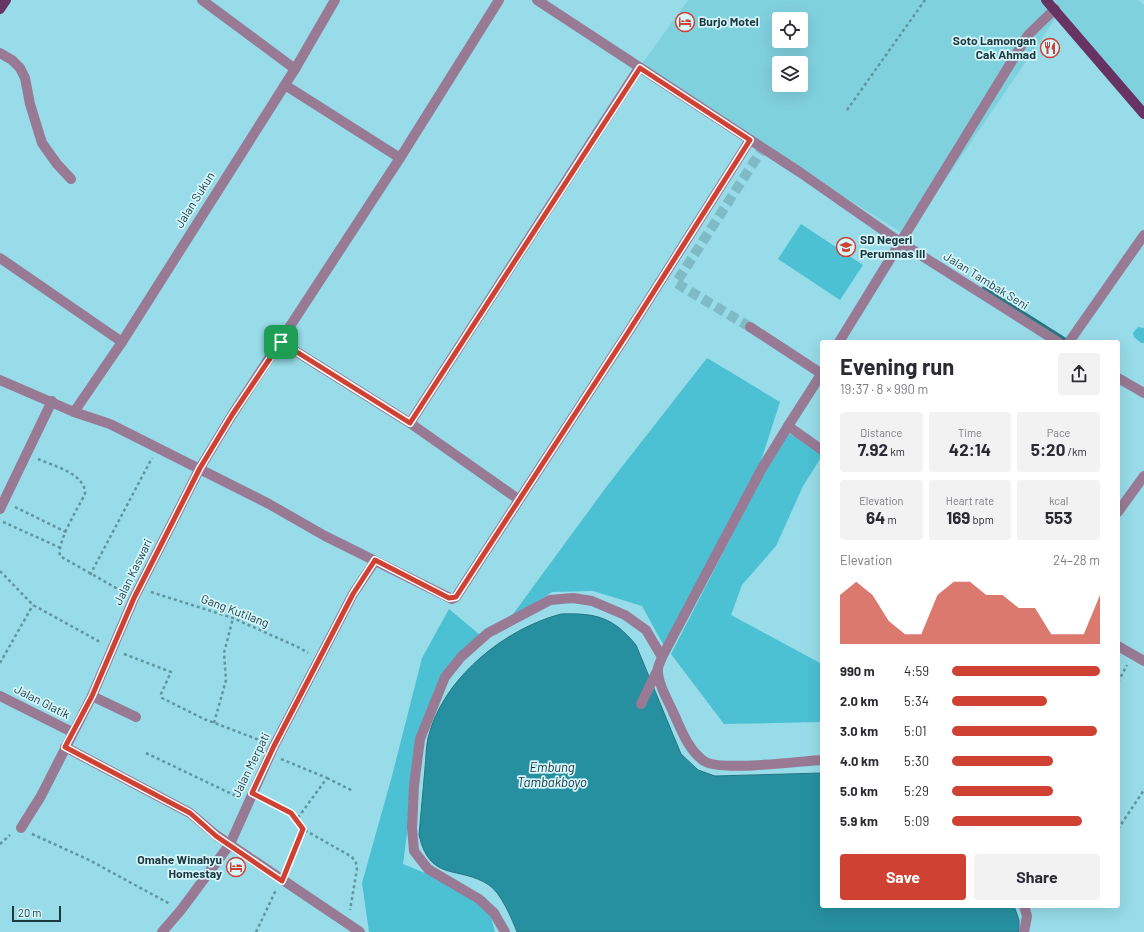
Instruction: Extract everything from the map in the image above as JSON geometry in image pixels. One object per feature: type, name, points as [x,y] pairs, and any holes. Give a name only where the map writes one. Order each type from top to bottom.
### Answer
[{"type":"main road","points":[[0,9],[6,0]]},
{"type":"main road","points":[[1047,0],[1144,114]]},
{"type":"street","points":[[202,0],[296,69]]},
{"type":"street","name":"Jalan Sukun","points":[[74,412],[122,342],[211,200],[296,69],[336,0]]},
{"type":"street","name":"Jalan Kaswari","points":[[21,828],[41,796],[72,732],[92,696],[134,598],[200,468],[232,415],[400,158],[498,0]]},
{"type":"street","name":"Jalan Tambak Seni","points":[[537,0],[750,140],[900,242],[1055,340]]},
{"type":"street","points":[[840,340],[1028,35],[1055,9]]},
{"type":"street","points":[[0,53],[12,60],[20,68],[25,78],[30,104],[42,143],[57,164],[71,179]]},
{"type":"street","points":[[410,423],[640,68]]},
{"type":"street","points":[[285,85],[400,158]]},
{"type":"street","points":[[0,380],[52,401],[74,412],[110,424],[200,468],[449,598],[454,598],[627,334],[750,140]]},
{"type":"street","points":[[1070,340],[1144,235]]},
{"type":"street","points":[[0,258],[122,342]]},
{"type":"street","points":[[750,327],[820,372]]},
{"type":"street","points":[[281,342],[410,423],[518,499]]},
{"type":"street","points":[[641,704],[658,669],[662,657],[761,470],[820,376]]},
{"type":"street","points":[[1120,379],[1144,393]]},
{"type":"street","points":[[1,505],[52,401]]},
{"type":"street","points":[[788,426],[820,449]]},
{"type":"street","points":[[1120,509],[1144,476]]},
{"type":"street","name":"Jalan Merpati","points":[[162,932],[181,910],[230,844],[272,750],[320,661],[353,594],[375,560]]},
{"type":"street","points":[[505,932],[494,913],[479,899],[428,869],[414,851],[412,828],[414,786],[420,739],[444,677],[461,657],[488,634],[550,600],[565,599],[592,601],[625,615],[646,630],[662,657]]},
{"type":"street","points":[[1120,647],[1144,661]]},
{"type":"street","points":[[658,669],[662,687],[683,734],[695,753],[705,762],[718,765],[737,766],[820,760]]},
{"type":"street","name":"Jalan Glatik","points":[[0,696],[72,732]]},
{"type":"street","points":[[92,696],[136,717]]},
{"type":"street","points":[[65,747],[190,813],[282,881],[360,932]]},
{"type":"street","points":[[1024,932],[1027,916],[1025,908]]},
{"type":"path","points":[[847,110],[925,0]]},
{"type":"path","points":[[90,575],[157,448]]},
{"type":"path","points":[[26,453],[77,478],[83,483],[85,494],[66,532],[61,548],[60,553],[64,559],[90,575],[134,598]]},
{"type":"path","points":[[1,505],[66,532]]},
{"type":"path","points":[[0,521],[61,548]]},
{"type":"path","points":[[0,571],[33,605],[113,649],[170,672],[161,697],[272,750],[353,791]]},
{"type":"path","name":"Gang Kutilang","points":[[140,588],[233,618],[300,648],[320,661]]},
{"type":"path","points":[[0,663],[33,605]]},
{"type":"path","points":[[214,723],[226,680],[225,645],[233,618]]},
{"type":"path","points":[[1120,678],[1132,654]]},
{"type":"path","points":[[146,753],[250,797],[285,809],[297,819],[303,829],[345,853],[356,864],[357,869],[347,923]]},
{"type":"path","points":[[297,819],[327,778]]},
{"type":"path","points":[[1120,826],[1144,790]]},
{"type":"path","points":[[21,828],[90,861],[181,910]]},
{"type":"path","points":[[256,932],[267,907],[282,881],[303,829]]},
{"type":"shaded area","points":[[688,0],[1053,0],[1057,16],[907,236],[639,68]]},
{"type":"shaded area","points":[[1054,0],[1138,0],[1144,5],[1144,116]]},
{"type":"shaded area","points":[[801,224],[863,265],[840,300],[778,259]]},
{"type":"shaded area","points":[[1138,327],[1144,328],[1144,343],[1141,343],[1134,337],[1133,333]]},
{"type":"shaded area","points":[[707,358],[780,402],[758,470],[664,646],[642,606],[593,591],[552,592],[508,621],[607,486]]},
{"type":"shaded area","points":[[788,433],[816,449],[820,454],[820,459],[803,486],[776,546],[742,585],[731,615],[820,663],[820,722],[724,724],[671,654],[764,473]]},
{"type":"shaded area","points":[[449,609],[480,635],[448,672],[418,749],[403,864],[486,898],[495,932],[369,932],[362,883],[392,776],[422,658]]},
{"type":"water","name":"Embung Tambakboyo","points":[[561,614],[584,614],[603,619],[620,628],[636,645],[681,754],[698,770],[715,776],[820,773],[820,908],[1015,908],[1019,920],[1019,932],[517,932],[506,907],[498,894],[489,885],[478,879],[438,867],[430,860],[424,850],[419,835],[427,745],[435,716],[461,677],[478,660],[498,644],[518,631],[539,621]]},
{"type":"waterway","points":[[984,289],[1065,340]]},
{"type":"tunnel","points":[[750,327],[676,283],[763,148]]},
{"type":"place","name":"Burjo Motel","points":[[685,22]]},
{"type":"place","name":"Soto Lamongan Cak Ahmad","points":[[1050,48]]},
{"type":"place","name":"SD Negeri Perumnas III","points":[[846,247]]},
{"type":"place","name":"Omahe Winahyu Homestay","points":[[236,867]]},
{"type":"route","points":[[640,68],[750,140],[627,334],[518,499],[456,597],[452,599],[449,598],[375,560],[353,594],[329,640],[320,661],[274,746],[252,793],[291,813],[303,829],[282,881],[230,844],[216,836],[190,813],[156,797],[65,747],[92,696],[134,598],[200,468],[232,415],[281,342],[410,423],[640,68]]}]
